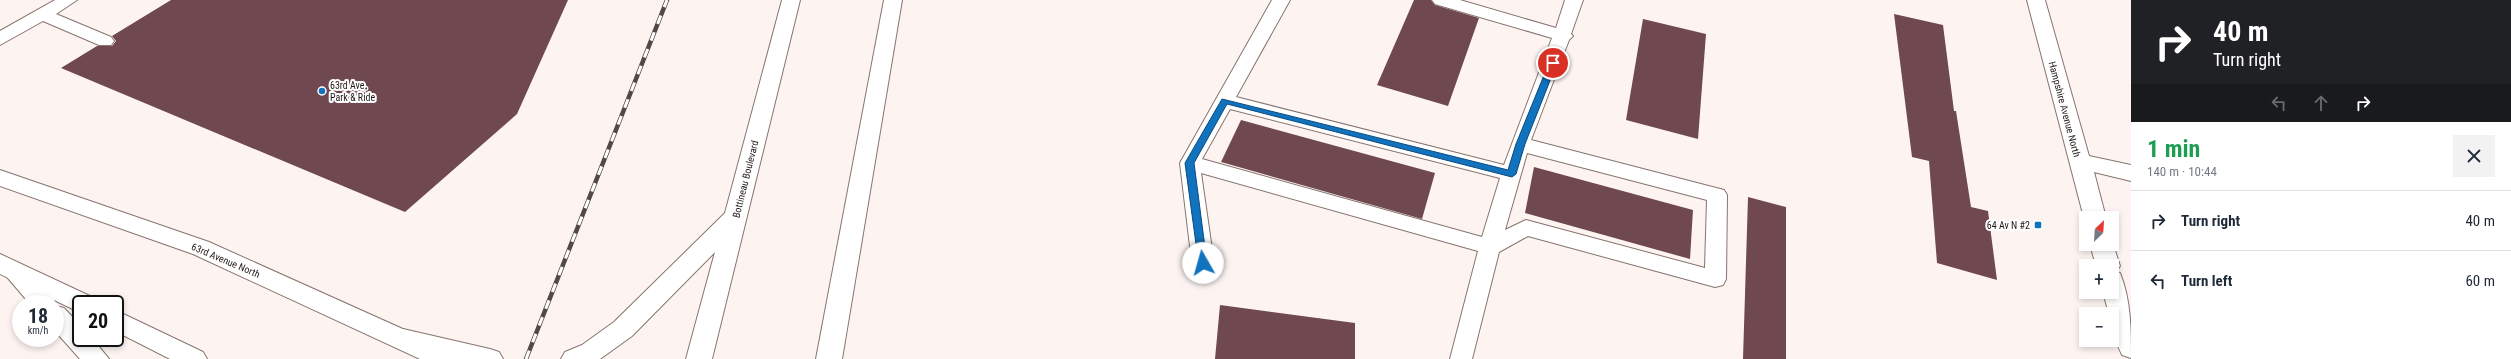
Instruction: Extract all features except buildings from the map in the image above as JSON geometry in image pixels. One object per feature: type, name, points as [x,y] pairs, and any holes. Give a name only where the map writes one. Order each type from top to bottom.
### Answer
[{"type":"main road","name":"Bottineau Boulevard","points":[[699,359],[791,0]]},
{"type":"main road","points":[[830,359],[893,0]]},
{"type":"main road","name":"Hampshire Avenue North","points":[[2036,0],[2093,211]]},
{"type":"main road","points":[[2079,161],[2131,173]]},
{"type":"main road","name":"63rd Avenue North","points":[[0,178],[201,248],[445,359]]},
{"type":"main road","points":[[574,359],[591,352],[623,329],[736,216]]},
{"type":"main road","points":[[7,266],[36,295]]},
{"type":"main road","points":[[7,266],[72,298]]},
{"type":"main road","points":[[2117,299],[2131,348]]},
{"type":"main road","points":[[124,324],[194,359]]},
{"type":"main road","points":[[64,325],[96,359]]},
{"type":"main road","points":[[403,339],[490,359]]},
{"type":"lane","points":[[0,39],[41,14],[68,0]]},
{"type":"lane","points":[[1203,263],[1190,163],[1281,0]]},
{"type":"lane","points":[[1441,0],[1564,36]]},
{"type":"lane","points":[[1461,359],[1490,247],[1520,144],[1564,36],[1574,0]]},
{"type":"lane","points":[[41,14],[105,41]]},
{"type":"lane","points":[[1225,101],[1512,174]]},
{"type":"lane","points":[[1190,163],[1490,247],[1526,228],[1715,279],[1717,195],[1520,144]]},
{"type":"railway","points":[[526,359],[667,0]]},
{"type":"place","name":"63rd Ave. Park & Ride","points":[[322,91]]},
{"type":"place","name":"64 Av N #2","points":[[2038,225]]},
{"type":"route","points":[[1203,263],[1190,163],[1225,101],[1512,174],[1520,144],[1553,63]]}]
